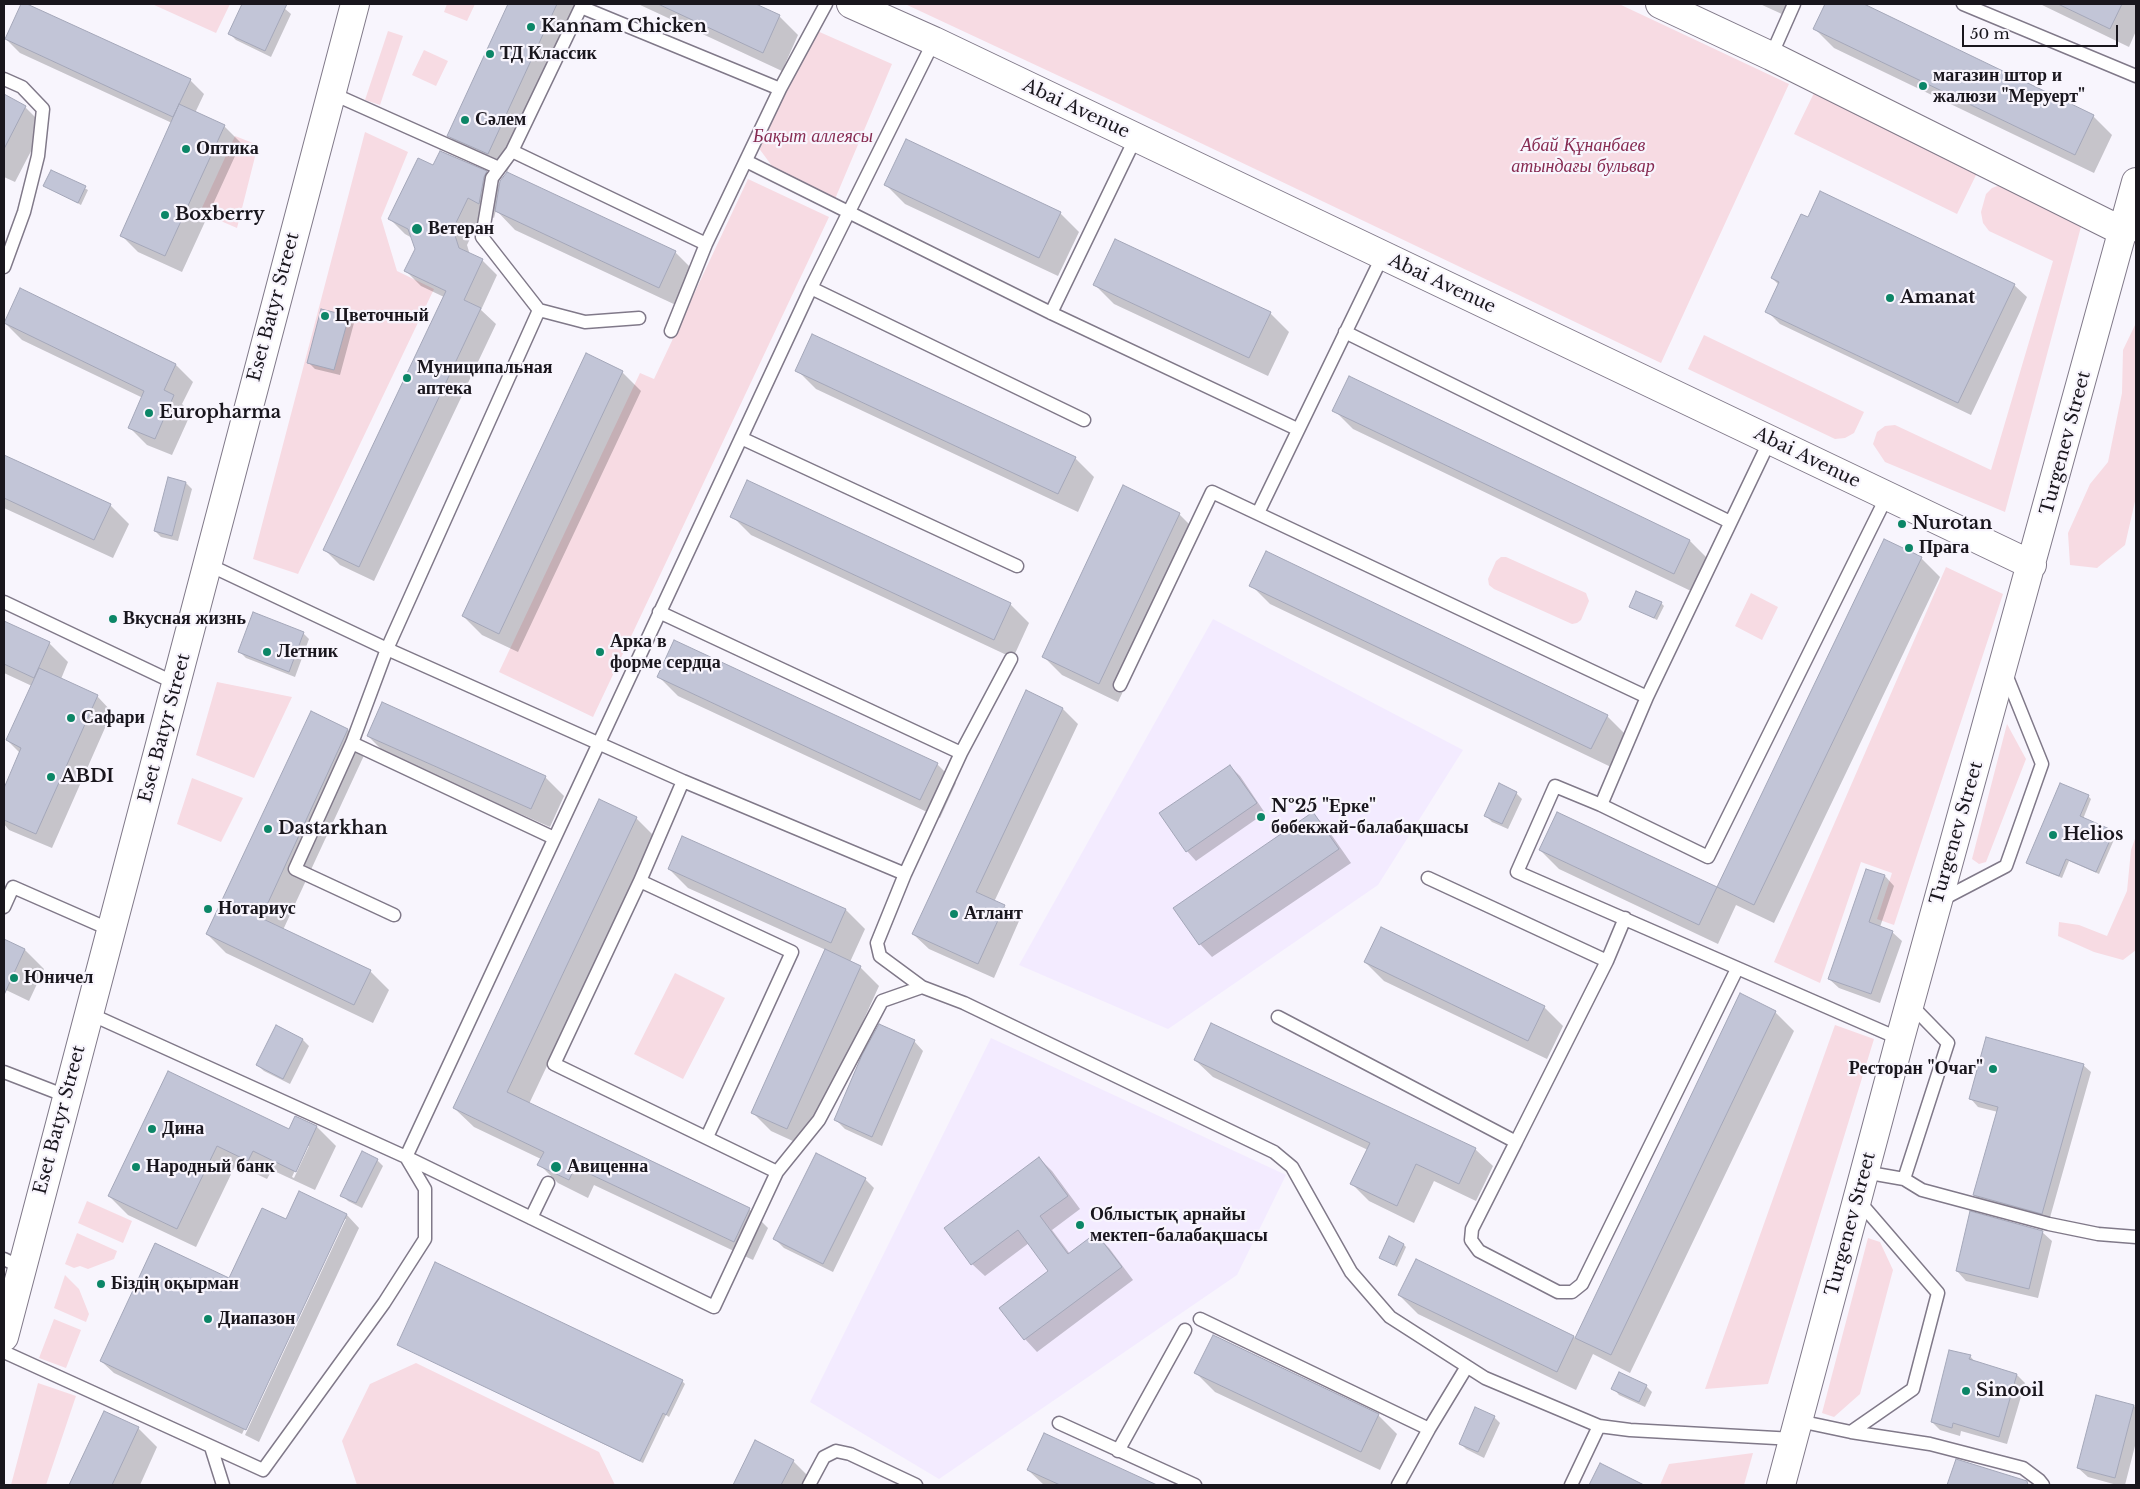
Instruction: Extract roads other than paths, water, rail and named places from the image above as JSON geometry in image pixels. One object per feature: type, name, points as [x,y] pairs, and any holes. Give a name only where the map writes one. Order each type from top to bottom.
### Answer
[{"type":"main road","name":"Eset Batyr Street","points":[[4,1337],[13,1264],[66,1096],[177,684],[355,4]]},
{"type":"main road","name":"Abai Avenue","points":[[851,4],[2032,565]]},
{"type":"main road","points":[[1660,4],[1770,56],[2124,232]]},
{"type":"main road","name":"Turgenev Street","points":[[1781,1485],[1900,1039],[2124,232],[2136,182]]},
{"type":"lane","points":[[671,331],[706,244],[780,89],[826,4]]},
{"type":"lane","points":[[1770,56],[1794,4]]},
{"type":"lane","points":[[1964,4],[2136,76]]},
{"type":"lane","points":[[639,318],[585,322],[539,310],[482,237],[492,178],[512,151],[581,7],[780,89]]},
{"type":"lane","points":[[406,1157],[811,288],[934,42]]},
{"type":"lane","points":[[4,79],[22,87],[43,108],[38,156],[29,193],[4,268]]},
{"type":"lane","points":[[331,93],[499,168]]},
{"type":"lane","points":[[1051,313],[1136,138]]},
{"type":"lane","points":[[512,151],[706,244]]},
{"type":"lane","points":[[746,161],[1051,313],[1297,429]]},
{"type":"lane","points":[[1258,513],[1297,429],[1383,256]]},
{"type":"lane","points":[[811,288],[1084,420]]},
{"type":"lane","points":[[394,915],[295,869],[352,743],[387,649],[539,310]]},
{"type":"lane","points":[[1345,332],[1730,522]]},
{"type":"lane","points":[[741,438],[1017,566]]},
{"type":"lane","points":[[1602,805],[1647,698],[1770,440]]},
{"type":"lane","points":[[1120,686],[1212,492],[1647,698]]},
{"type":"lane","points":[[1887,496],[1708,857],[1602,805],[1555,786],[1517,872],[1900,1039]]},
{"type":"lane","points":[[207,564],[387,649],[684,781],[905,874]]},
{"type":"lane","points":[[4,602],[177,684]]},
{"type":"lane","points":[[659,612],[961,753]]},
{"type":"lane","points":[[1011,659],[961,753],[905,874],[878,943],[880,956],[922,987],[964,1003],[1274,1152],[1292,1167],[1350,1272],[1390,1316],[1466,1368],[1485,1378],[1599,1426],[1630,1430],[1852,1432],[1930,1444],[2023,1468],[2040,1480],[2043,1485]]},
{"type":"lane","points":[[1938,901],[2006,866],[2042,764],[2003,668]]},
{"type":"lane","points":[[352,743],[554,838]]},
{"type":"lane","points":[[684,781],[640,881],[554,1064],[777,1172]]},
{"type":"lane","points":[[1428,878],[1607,961]]},
{"type":"lane","points":[[640,881],[792,952],[707,1137]]},
{"type":"lane","points":[[4,907],[13,887],[111,930]]},
{"type":"lane","points":[[1625,918],[1607,961],[1472,1229],[1470,1240],[1479,1251],[1558,1292],[1572,1292],[1582,1284],[1737,969]]},
{"type":"lane","points":[[88,1013],[406,1157],[714,1307],[777,1172],[819,1120],[882,1001],[922,987]]},
{"type":"lane","points":[[1904,1179],[1948,1044],[1910,1004]]},
{"type":"lane","points":[[1278,1017],[1516,1142]]},
{"type":"lane","points":[[4,1072],[66,1096]]},
{"type":"lane","points":[[4,1352],[263,1470],[384,1302],[426,1238],[425,1188],[406,1157]]},
{"type":"lane","points":[[1864,1172],[1904,1179],[1913,1186],[1930,1193],[2049,1224],[2098,1234],[2136,1237]]},
{"type":"lane","points":[[531,1218],[548,1183]]},
{"type":"lane","points":[[1852,1432],[1913,1389],[1938,1293],[1857,1200]]},
{"type":"lane","points":[[1200,1319],[1429,1429]]},
{"type":"lane","points":[[1118,1451],[1185,1330]]},
{"type":"lane","points":[[1398,1485],[1466,1368]]},
{"type":"lane","points":[[1059,1423],[1195,1485]]},
{"type":"lane","points":[[1570,1485],[1599,1426]]},
{"type":"lane","points":[[211,1447],[223,1485]]},
{"type":"lane","points":[[809,1485],[824,1457],[836,1451],[850,1454],[916,1485]]},
{"type":"place","name":"Kannam Chicken","points":[[531,27]]},
{"type":"place","name":"ТД Классик","points":[[490,54]]},
{"type":"place","name":"магазин штор и жалюзи \"Меруерт\"","points":[[1923,86]]},
{"type":"place","name":"Сәлем","points":[[465,120]]},
{"type":"place","name":"Оптика","points":[[186,149]]},
{"type":"place","name":"Boxberry","points":[[165,215]]},
{"type":"place","name":"Ветеран","points":[[417,229]]},
{"type":"place","name":"Amanat","points":[[1890,298]]},
{"type":"place","name":"Цветочный","points":[[325,316]]},
{"type":"place","name":"Муниципальная аптека","points":[[407,378]]},
{"type":"place","name":"Europharma","points":[[149,413]]},
{"type":"place","name":"Nurotan","points":[[1902,524]]},
{"type":"place","name":"Прага","points":[[1909,548]]},
{"type":"place","name":"Вкусная жизнь","points":[[113,619]]},
{"type":"place","name":"Летник","points":[[267,652]]},
{"type":"place","name":"Арка в форме сердца","points":[[600,652]]},
{"type":"place","name":"Сафари","points":[[71,718]]},
{"type":"place","name":"ABDI","points":[[51,777]]},
{"type":"place","name":"№25 \"Ерке\" бөбекжай-балабақшасы","points":[[1261,817]]},
{"type":"place","name":"Dastarkhan","points":[[268,829]]},
{"type":"place","name":"Helios","points":[[2053,835]]},
{"type":"place","name":"Нотариус","points":[[208,909]]},
{"type":"place","name":"Атлант","points":[[954,914]]},
{"type":"place","name":"Юничел","points":[[14,978]]},
{"type":"place","name":"Ресторан \"Очаг\"","points":[[1993,1069]]},
{"type":"place","name":"Дина","points":[[152,1129]]},
{"type":"place","name":"Народный банк","points":[[136,1167]]},
{"type":"place","name":"Авиценна","points":[[556,1167]]},
{"type":"place","name":"Облыстық арнайы мектеп-балабақшасы","points":[[1080,1225]]},
{"type":"place","name":"Біздің оқырман","points":[[101,1284]]},
{"type":"place","name":"Диапазон","points":[[208,1319]]},
{"type":"place","name":"Sinooil","points":[[1966,1391]]},
{"type":"park label","name":"Бақыт аллеясы","points":[[813,137]]},
{"type":"park label","name":"Абай Құнанбаев атындағы бульвар","points":[[1583,156]]}]
